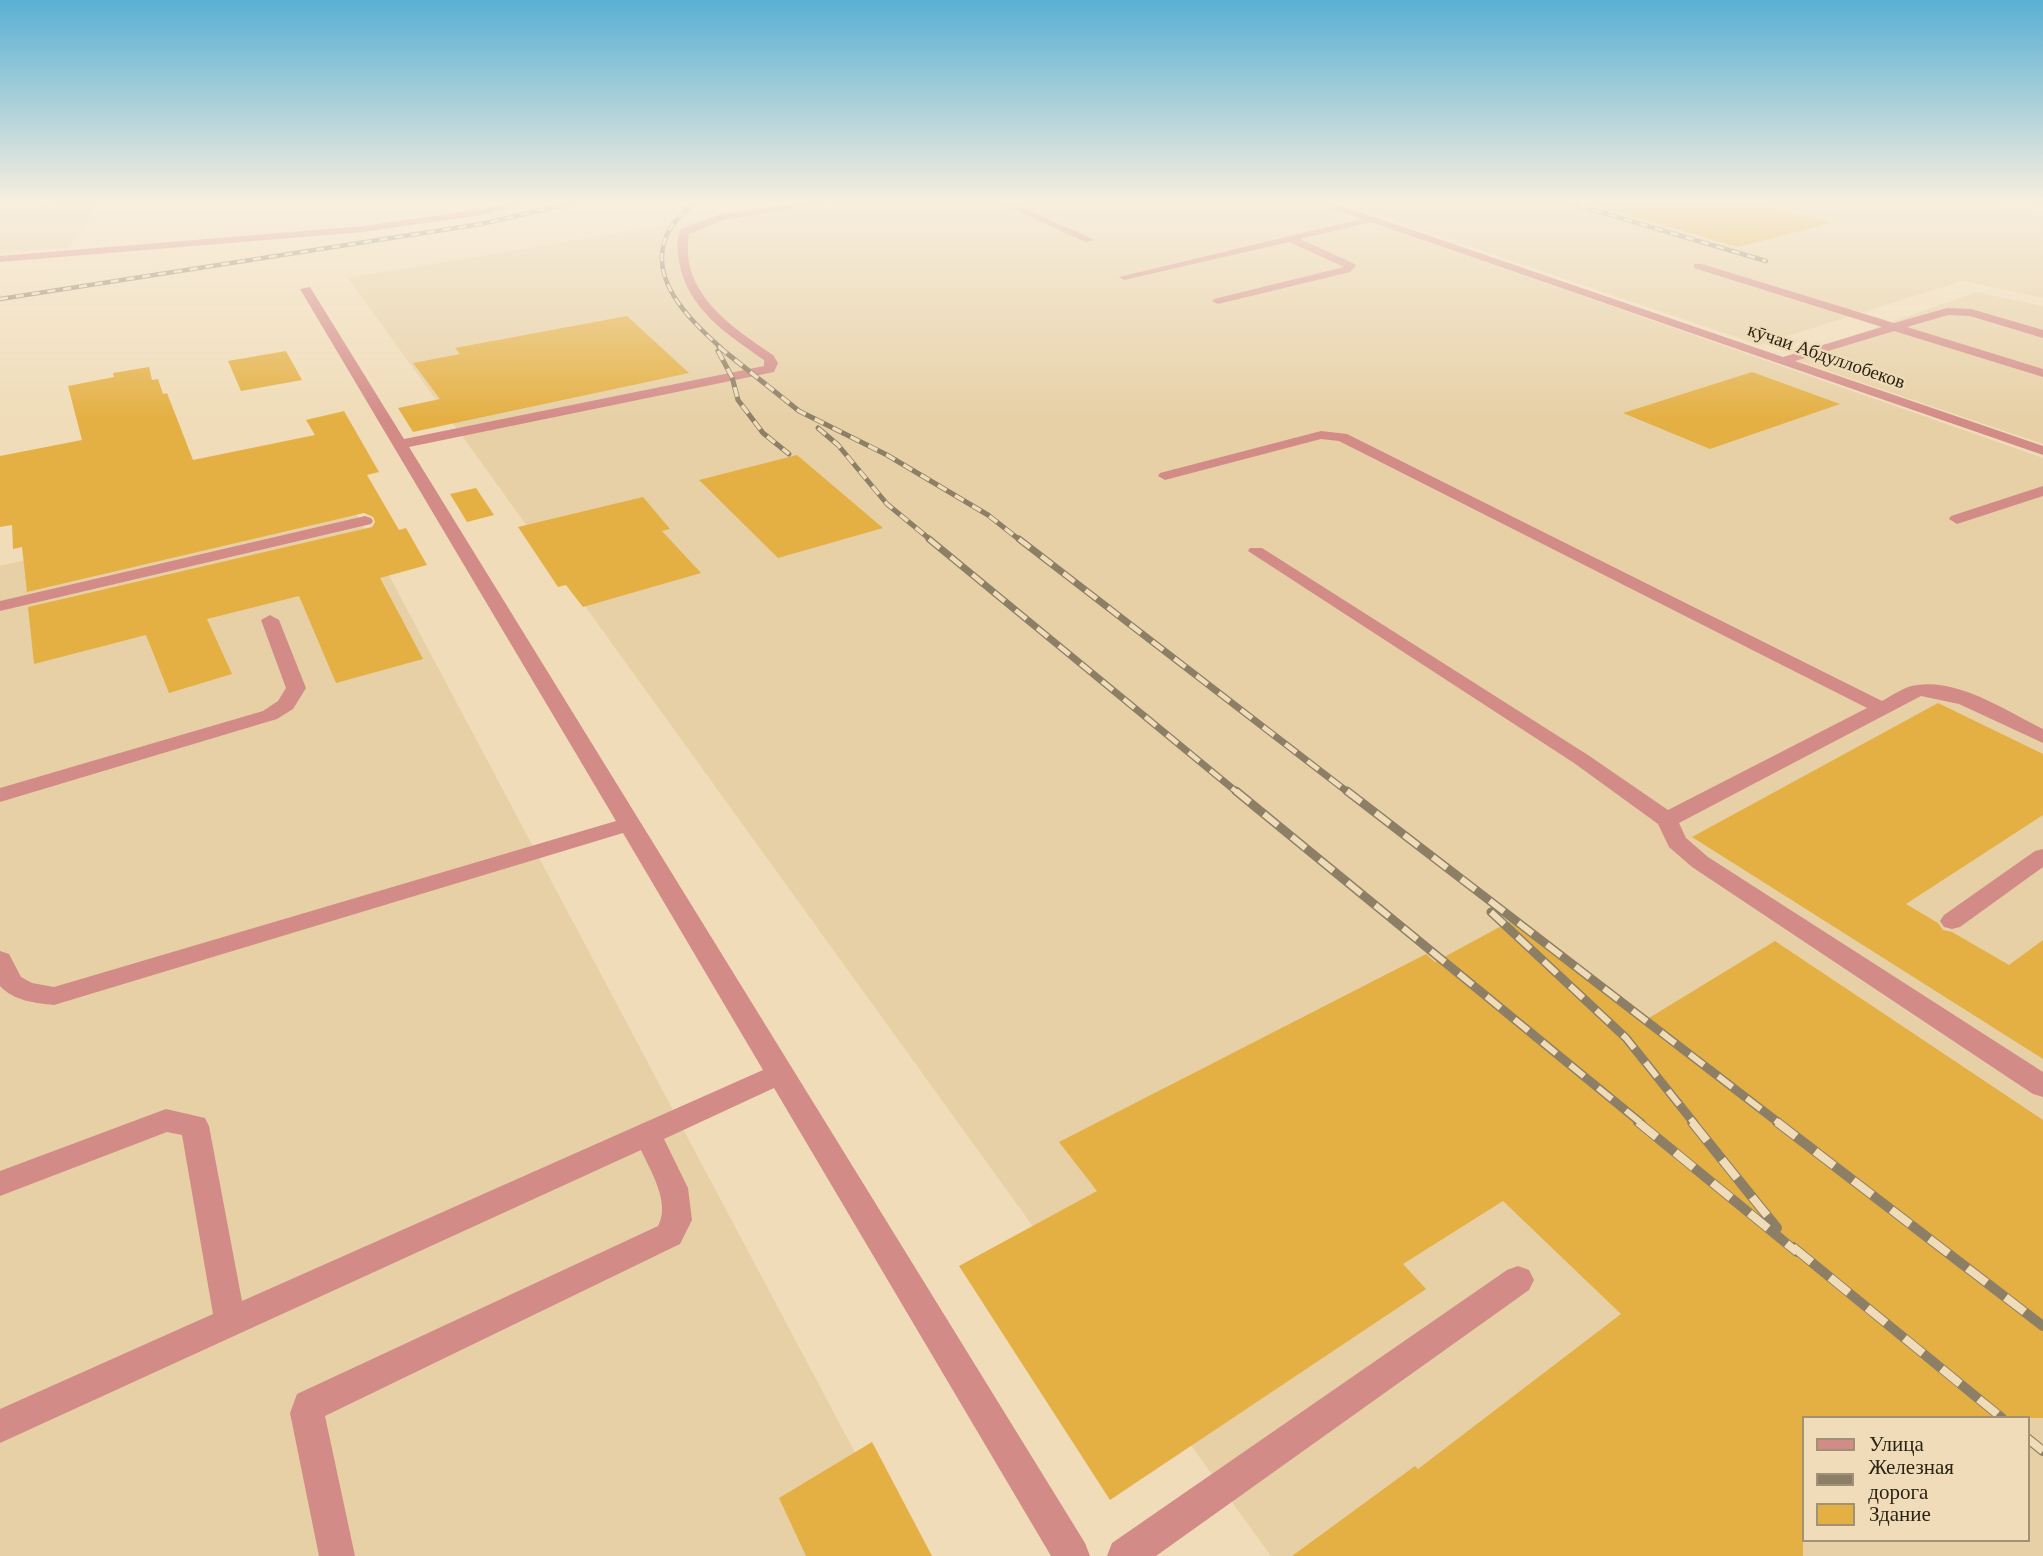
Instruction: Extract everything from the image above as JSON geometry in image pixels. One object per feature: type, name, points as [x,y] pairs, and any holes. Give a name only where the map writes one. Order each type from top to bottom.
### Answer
[{"type":"street","points":[[400,444],[769,369],[772,363],[768,358],[705,309],[690,284],[687,274]]},
{"type":"street","points":[[1124,277],[1138,274]]},
{"type":"street","points":[[1218,301],[1331,274]]},
{"type":"street","name":"кӯчаи Абдуллобеков","points":[[1531,274],[2043,451]]},
{"type":"street","points":[[1722,274],[2043,373]]},
{"type":"street","points":[[306,289],[1072,1556]]},
{"type":"street","points":[[1782,360],[1956,310],[2043,334]]},
{"type":"street","points":[[1165,476],[1321,435],[1342,437],[1882,708]]},
{"type":"street","points":[[1957,519],[2043,491]]},
{"type":"street","points":[[0,606],[365,521]]},
{"type":"street","points":[[1256,551],[1581,759],[1667,820],[1677,842],[1700,862],[2043,1086]]},
{"type":"street","points":[[0,795],[270,715],[286,705],[296,688],[270,620]]},
{"type":"street","points":[[1667,820],[1918,690],[1935,690],[1968,701],[2043,737]]},
{"type":"street","points":[[0,960],[2,972],[22,992],[54,996],[629,824]]},
{"type":"street","points":[[1952,921],[2043,856]]},
{"type":"street","points":[[0,1426],[780,1074]]},
{"type":"street","points":[[0,1184],[166,1120],[195,1126],[230,1323]]},
{"type":"street","points":[[337,1556],[307,1413],[309,1406],[669,1235],[677,1220],[673,1188],[648,1134]]},
{"type":"street","points":[[1125,1556],[1518,1280]]},
{"type":"shaded area","points":[[374,274],[1519,274],[2043,458],[2043,1556],[1271,1556],[348,278]]},
{"type":"shaded area","points":[[1549,274],[2043,274],[2043,298],[1962,281],[1759,345]]},
{"type":"shaded area","points":[[1976,292],[2043,306],[2043,444],[1790,358]]},
{"type":"shaded area","points":[[342,487],[910,1556],[0,1556],[0,566]]},
{"type":"building","points":[[627,316],[689,373],[413,432],[398,408],[440,399],[413,363],[460,354],[455,348]]},
{"type":"building","points":[[286,351],[302,380],[241,391],[228,361]]},
{"type":"building","points":[[149,367],[152,380],[158,379],[163,394],[167,393],[193,460],[315,435],[306,420],[344,411],[379,472],[367,475],[399,530],[406,528],[427,565],[380,578],[423,659],[336,683],[299,596],[207,619],[232,674],[169,693],[146,635],[34,664],[28,607],[372,527],[375,522],[373,517],[364,513],[27,592],[22,547],[13,549],[12,525],[0,527],[0,456],[82,440],[68,386],[114,377],[113,373]]},
{"type":"building","points":[[1752,372],[1840,404],[1710,449],[1623,413]]},
{"type":"building","points":[[797,455],[883,528],[778,558],[699,480]]},
{"type":"building","points":[[476,488],[494,515],[467,522],[450,494]]},
{"type":"building","points":[[643,497],[670,529],[662,531],[701,573],[583,607],[566,585],[558,587],[518,527]]},
{"type":"building","points":[[1938,703],[2043,754],[2043,815],[1906,904],[1938,923],[1943,930],[1952,932],[2009,965],[2043,940],[2043,1059],[1692,837]]},
{"type":"building","points":[[1518,917],[1649,1018],[1775,941],[2043,1120],[2043,1418],[1801,1416],[1803,1556],[1292,1556],[1415,1466],[1418,1469],[1621,1314],[1503,1201],[1403,1264],[1426,1289],[1110,1500],[959,1266],[1097,1191],[1059,1142],[1426,954],[1435,962]]},
{"type":"building","points":[[872,1442],[932,1556],[806,1556],[779,1498]]},
{"type":"railway","points":[[0,299],[163,274]]},
{"type":"railway","points":[[664,274],[673,295],[684,310],[721,348]]},
{"type":"railway","points":[[719,347],[799,411],[887,455],[988,515],[1021,541]]},
{"type":"railway","points":[[718,351],[732,377],[738,400],[763,433],[789,454]]},
{"type":"railway","points":[[818,428],[838,445],[887,504],[932,541]]},
{"type":"railway","points":[[929,539],[1238,793]]},
{"type":"railway","points":[[1019,539],[1349,793]]},
{"type":"railway","points":[[1236,791],[1641,1123]]},
{"type":"railway","points":[[1347,791],[1779,1123]]},
{"type":"railway","points":[[1491,912],[1626,1038],[1694,1123]]},
{"type":"railway","points":[[1638,1122],[1797,1252]]},
{"type":"railway","points":[[1692,1122],[1777,1228]]},
{"type":"railway","points":[[1777,1122],[2043,1326]]},
{"type":"railway","points":[[1793,1247],[2000,1416]]},
{"type":"railway","points":[[2029,1440],[2043,1451]]}]
